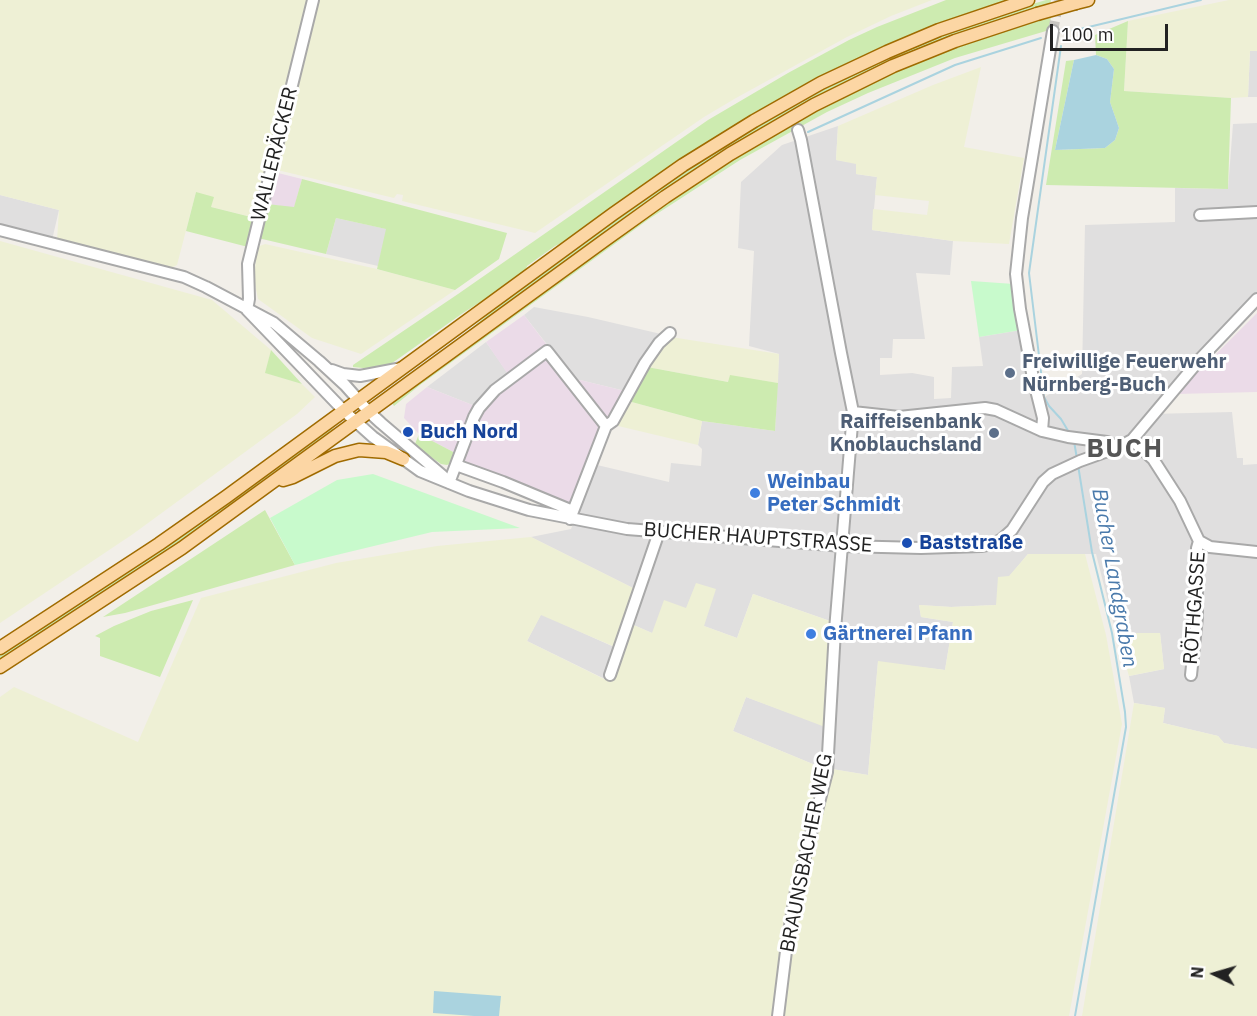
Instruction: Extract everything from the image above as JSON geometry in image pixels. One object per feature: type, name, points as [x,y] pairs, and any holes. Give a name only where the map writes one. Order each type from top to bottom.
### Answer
[{"type":"main road","points":[[0,648],[159,544],[235,491],[654,185],[773,109],[887,52],[948,27],[1028,0]]},
{"type":"main road","points":[[0,668],[174,554],[652,206],[761,135],[833,95],[893,66],[1037,14],[1082,2]]},
{"type":"main road","points":[[268,486],[293,477],[335,456],[359,450],[386,452],[403,459]]},
{"type":"street","name":"WALLERÄCKER","points":[[247,310],[248,264],[313,0]]},
{"type":"street","points":[[1042,431],[1043,418],[1020,309],[1016,274],[1022,218],[1053,31]]},
{"type":"street","points":[[798,130],[853,412],[843,546]]},
{"type":"street","points":[[1200,215],[1257,212]]},
{"type":"street","points":[[0,230],[184,277],[206,286],[247,310]]},
{"type":"street","name":"BUCHER HAUPTSTRASSE","points":[[247,310],[356,421],[420,471],[469,491],[529,510],[571,515],[627,529],[843,546],[921,548],[981,546],[993,544],[1002,539],[1012,530],[1043,482],[1052,474],[1132,440],[1194,366],[1257,299]]},
{"type":"street","name":"BUCHER HAUPTSTRASSE","points":[[247,310],[281,328],[345,385],[369,412],[449,483]]},
{"type":"street","points":[[571,515],[606,426],[613,421],[645,363],[659,343],[670,333]]},
{"type":"street","points":[[449,483],[479,408],[495,390],[547,351],[606,426]]},
{"type":"street","points":[[326,368],[343,374],[360,376],[402,368]]},
{"type":"street","points":[[853,412],[899,417],[985,408],[996,410],[1042,431],[1107,442],[1119,447]]},
{"type":"street","points":[[1132,440],[1153,459],[1180,501],[1199,542],[1210,547],[1257,552]]},
{"type":"street","name":"BUCHER HAUPTSTRASSE","points":[[456,465],[503,482],[571,515]]},
{"type":"street","points":[[610,675],[659,532]]},
{"type":"street","name":"RÖTHGASSE","points":[[1191,675],[1197,617],[1197,549],[1199,542]]},
{"type":"street","name":"BRAUNSBACHER WEG","points":[[778,1016],[796,891],[827,772],[835,630],[843,546]]},
{"type":"shaded area","points":[[1250,51],[1257,51],[1257,97],[1248,97]]},
{"type":"shaded area","points":[[1257,123],[1257,295],[1151,414],[1232,412],[1237,458],[1243,458],[1243,465],[1257,464],[1257,749],[1224,743],[1218,736],[1163,723],[1165,708],[1134,703],[1129,676],[1164,669],[1160,633],[1116,633],[1096,554],[1028,554],[1009,577],[996,605],[951,607],[919,605],[921,617],[953,622],[945,670],[878,662],[868,775],[820,767],[733,731],[746,697],[825,726],[830,621],[753,594],[737,638],[704,626],[686,609],[652,633],[629,623],[611,682],[527,641],[541,614],[614,647],[635,589],[531,537],[571,529],[597,465],[669,482],[671,463],[701,466],[702,449],[698,445],[702,421],[775,431],[779,354],[749,346],[754,251],[738,248],[741,182],[782,145],[838,126],[836,160],[856,163],[856,174],[877,177],[872,230],[953,241],[950,275],[916,273],[925,339],[893,339],[892,358],[880,358],[880,375],[912,373],[934,377],[934,399],[951,398],[952,367],[983,366],[979,337],[1027,329],[1043,398],[1082,374],[1085,225],[1175,222],[1175,188],[1228,189],[1233,124]]},
{"type":"shaded area","points":[[274,172],[302,179],[294,208],[267,204]]},
{"type":"shaded area","points":[[0,195],[59,210],[52,240],[0,226]]},
{"type":"shaded area","points":[[336,218],[387,229],[378,266],[326,254]]},
{"type":"shaded area","points":[[534,307],[661,334],[637,365],[625,391],[580,380],[577,383],[524,315]]},
{"type":"shaded area","points":[[1257,313],[1257,392],[1176,394]]},
{"type":"shaded area","points":[[524,315],[576,383],[580,380],[625,391],[571,504],[465,462],[457,454],[419,434],[404,418],[406,404],[427,387],[475,406],[509,376],[486,342]]},
{"type":"shaded area","points":[[486,342],[510,376],[475,406],[427,387]]},
{"type":"green space","points":[[0,0],[932,0],[847,37],[736,98],[704,117],[535,233],[402,201],[403,195],[397,194],[394,198],[269,168],[255,218],[211,207],[196,192],[177,265],[169,269],[57,240],[59,210],[0,195]]},
{"type":"green space","points":[[946,0],[1015,0],[862,59],[573,238],[555,246],[527,266],[525,273],[388,366],[363,372],[363,368],[353,367],[708,120],[849,40]]},
{"type":"green space","points":[[1051,0],[1050,6],[820,98],[384,396],[382,394],[462,336],[520,288],[652,193],[741,134],[840,79],[940,35]]},
{"type":"green space","points":[[1229,0],[1257,0],[1257,51],[1250,51],[1248,97],[1231,98],[1124,91],[1128,21]]},
{"type":"green space","points":[[1051,18],[1046,31],[955,58],[868,93],[827,112],[740,160],[649,219],[394,406],[392,403],[645,217],[737,156],[832,101],[912,64],[962,44],[1038,19],[1038,21]]},
{"type":"green space","points":[[1128,21],[1124,91],[1231,98],[1228,189],[1046,185],[1066,61],[1074,60],[1055,150],[1105,148],[1115,140],[1119,128],[1110,102],[1114,69],[1107,59],[1096,55],[1095,35]]},
{"type":"green space","points":[[981,67],[964,147],[1024,158],[1009,244],[953,241],[872,230],[873,209],[927,215],[929,201],[875,195],[877,177],[856,174],[856,164],[836,160],[838,126]]},
{"type":"green space","points":[[302,179],[507,233],[499,259],[455,290],[377,269],[386,229],[336,218],[326,254],[258,238],[267,204],[294,207]]},
{"type":"green space","points":[[196,192],[214,197],[211,207],[255,218],[248,247],[186,231]]},
{"type":"green space","points":[[0,241],[212,300],[271,350],[266,373],[302,384],[315,397],[297,414],[133,534],[0,623]]},
{"type":"green space","points":[[265,244],[377,269],[455,290],[361,354],[312,338],[258,299],[254,279],[257,247]]},
{"type":"green space","points":[[971,281],[1014,284],[1021,330],[979,337]]},
{"type":"green space","points":[[671,337],[779,354],[778,383],[730,376],[728,382],[647,367],[659,349]]},
{"type":"green space","points":[[271,350],[302,384],[265,373]]},
{"type":"green space","points":[[647,367],[728,382],[730,375],[778,383],[775,431],[702,421],[628,401]]},
{"type":"green space","points":[[628,401],[702,421],[698,445],[614,425]]},
{"type":"green space","points":[[330,427],[333,429],[191,537],[0,663],[0,654],[117,578]]},
{"type":"green space","points":[[419,434],[457,454],[453,462],[447,465],[441,464],[421,450],[415,444]]},
{"type":"green space","points":[[373,474],[520,528],[432,532],[295,565],[270,518],[337,480]]},
{"type":"green space","points":[[265,510],[295,565],[125,613],[103,617]]},
{"type":"green space","points":[[531,537],[635,589],[615,647],[541,615],[527,641],[610,682],[629,623],[652,633],[664,600],[686,608],[696,583],[716,589],[704,626],[737,638],[753,594],[830,621],[825,727],[746,697],[733,731],[820,767],[868,775],[878,661],[945,670],[953,622],[921,617],[919,605],[951,607],[996,605],[998,577],[1009,576],[1028,554],[1085,554],[1106,635],[1122,724],[1069,1016],[0,1016],[0,697],[14,687],[138,742],[201,598],[336,563],[437,546]]},
{"type":"green space","points":[[193,600],[160,677],[100,656],[100,638],[95,636],[151,611]]},
{"type":"green space","points":[[1116,633],[1160,633],[1164,669],[1129,676]]},
{"type":"green space","points":[[1134,703],[1165,708],[1163,723],[1218,736],[1224,743],[1257,749],[1257,1016],[1082,1016]]},
{"type":"water","points":[[1096,55],[1107,59],[1114,69],[1110,102],[1119,128],[1115,140],[1105,148],[1055,150],[1074,60]]},
{"type":"water","points":[[434,991],[501,996],[499,1016],[433,1013]]},
{"type":"waterway","points":[[1072,31],[1201,0]]},
{"type":"waterway","points":[[808,132],[955,65],[1041,38]]},
{"type":"waterway","name":"Bucher Landgraben","points":[[1061,46],[1029,273],[1044,397],[1070,434]]},
{"type":"waterway","name":"Bucher Landgraben","points":[[1074,441],[1077,459]]},
{"type":"waterway","name":"Bucher Landgraben","points":[[1075,1016],[1126,727],[1112,633],[1092,552],[1078,465]]},
{"type":"tunnel","points":[[1053,31],[1059,0]]},
{"type":"place","name":"Freiwillige Feuerwehr Nürnberg-Buch","points":[[1010,373]]},
{"type":"place","name":"Buch Nord","points":[[408,432]]},
{"type":"place","name":"Raiffeisenbank Knoblauchsland","points":[[994,433]]},
{"type":"place","name":"Weinbau Peter Schmidt","points":[[755,493]]},
{"type":"place","name":"Baststraße","points":[[907,543]]},
{"type":"place","name":"Gärtnerei Pfann","points":[[811,634]]},
{"type":"district","name":"BUCH","points":[[1125,449]]}]
